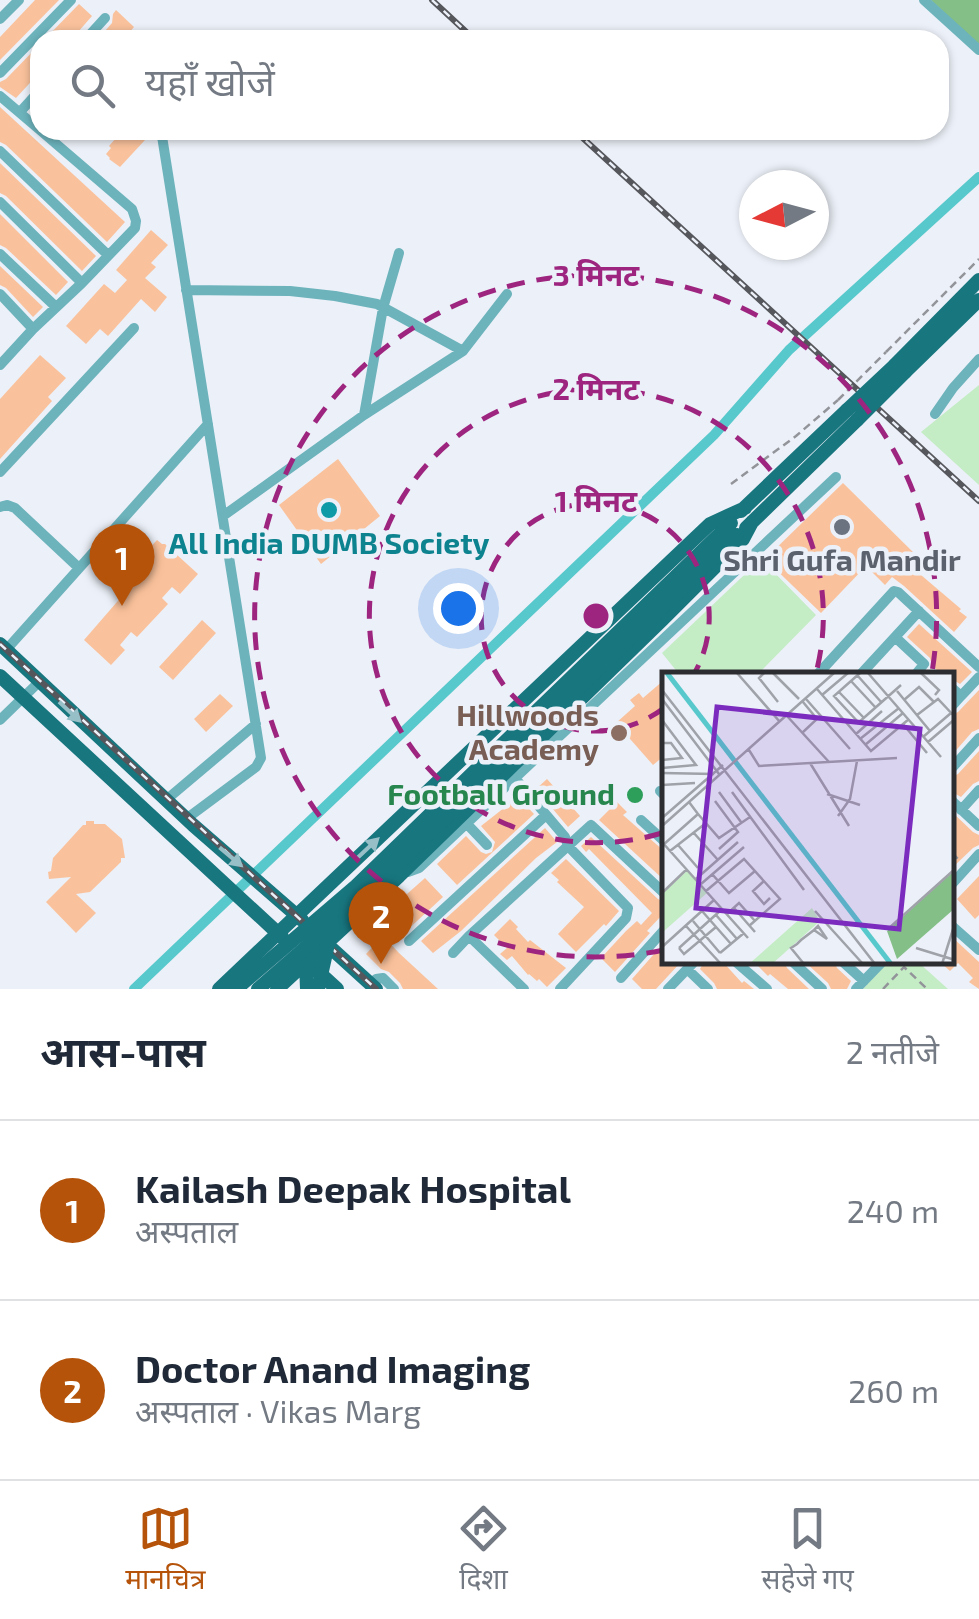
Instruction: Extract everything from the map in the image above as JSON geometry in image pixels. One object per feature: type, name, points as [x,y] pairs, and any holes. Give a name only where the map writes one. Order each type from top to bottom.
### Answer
[{"type":"main road","points":[[258,989],[364,896],[979,280]]},
{"type":"main road","points":[[895,363],[979,300]]},
{"type":"main road","points":[[219,989],[710,524],[748,515]]},
{"type":"main road","points":[[277,989],[399,876],[697,585],[742,539],[748,515]]},
{"type":"main road","points":[[236,989],[356,886],[734,529]]},
{"type":"main road","points":[[3,647],[189,822],[373,986]]},
{"type":"main road","points":[[0,676],[278,933],[327,986]]},
{"type":"main road","points":[[327,986],[332,925]]},
{"type":"main road","points":[[306,962],[307,989]]},
{"type":"street","points":[[0,19],[19,0]]},
{"type":"street","points":[[43,30],[72,0]]},
{"type":"street","points":[[924,0],[979,50]]},
{"type":"street","points":[[95,30],[105,18]]},
{"type":"street","points":[[0,74],[30,43]]},
{"type":"street","points":[[0,96],[30,121]]},
{"type":"street","points":[[20,112],[30,101]]},
{"type":"street","points":[[0,365],[135,228],[132,209],[52,140]]},
{"type":"street","points":[[163,140],[261,758],[259,764],[189,822]]},
{"type":"street","points":[[0,151],[108,255]]},
{"type":"street","points":[[0,202],[82,284]]},
{"type":"street","points":[[364,416],[383,308],[399,253]]},
{"type":"street","points":[[0,254],[56,307]]},
{"type":"street","points":[[186,290],[290,291],[377,304],[462,351]]},
{"type":"street","points":[[223,516],[462,351],[506,294]]},
{"type":"street","points":[[2,299],[33,328]]},
{"type":"street","points":[[0,472],[134,328]]},
{"type":"street","points":[[936,414],[952,388],[979,360]]},
{"type":"street","points":[[3,647],[208,424]]},
{"type":"street","points":[[399,876],[419,868],[836,477]]},
{"type":"street","points":[[0,507],[15,508],[79,568]]},
{"type":"street","points":[[888,582],[979,667]]},
{"type":"street","points":[[820,672],[891,593],[898,592]]},
{"type":"street","points":[[863,672],[919,611]]},
{"type":"street","points":[[895,637],[934,672]]},
{"type":"street","points":[[918,672],[924,664]]},
{"type":"street","points":[[956,692],[979,677]]},
{"type":"street","points":[[0,720],[39,682]]},
{"type":"street","points":[[166,800],[256,724]]},
{"type":"street","points":[[954,766],[979,738]]},
{"type":"street","points":[[514,777],[565,837],[568,846],[624,902],[628,914],[562,988]]},
{"type":"street","points":[[961,810],[979,790]]},
{"type":"street","points":[[954,803],[979,826]]},
{"type":"street","points":[[409,941],[546,814]]},
{"type":"street","points":[[641,820],[662,839]]},
{"type":"street","points":[[466,822],[486,845]]},
{"type":"street","points":[[454,953],[592,825],[662,891]]},
{"type":"street","points":[[954,882],[974,864]]},
{"type":"street","points":[[954,928],[979,950]]},
{"type":"street","points":[[621,978],[662,932]]},
{"type":"street","points":[[469,936],[524,989]]},
{"type":"street","points":[[738,964],[767,989]]},
{"type":"street","points":[[795,964],[822,989]]},
{"type":"street","points":[[844,964],[860,985],[880,964]]},
{"type":"street","points":[[668,989],[690,966],[708,989]]},
{"type":"street","points":[[373,986],[383,978],[394,989]]},
{"type":"path","points":[[730,484],[796,436],[847,410],[895,363],[979,259]]},
{"type":"path","points":[[883,989],[904,967],[926,989]]},
{"type":"green space","points":[[931,0],[979,0],[979,45]]},
{"type":"green space","points":[[979,385],[979,485],[921,432]]},
{"type":"green space","points":[[761,559],[816,615],[760,672],[677,672],[662,653]]},
{"type":"green space","points":[[885,964],[920,964],[948,989],[863,989]]},
{"type":"building","points":[[35,0],[59,0],[0,60],[0,37]]},
{"type":"building","points":[[79,4],[92,16],[80,30],[54,30]]},
{"type":"building","points":[[116,10],[134,27],[106,30]]},
{"type":"building","points":[[30,54],[30,83],[16,98],[0,87]]},
{"type":"building","points":[[0,107],[30,135],[30,140],[36,140],[125,222],[107,242],[0,142]]},
{"type":"building","points":[[114,140],[145,140],[120,167],[106,154]]},
{"type":"building","points":[[0,163],[96,256],[82,271],[0,193]]},
{"type":"building","points":[[0,214],[68,282],[56,295],[0,245]]},
{"type":"building","points":[[151,230],[168,245],[151,263],[156,267],[145,278],[167,297],[155,312],[141,299],[108,336],[100,329],[86,344],[66,326],[104,284],[115,293],[127,280],[116,270]]},
{"type":"building","points":[[0,266],[43,307],[33,317],[0,285]]},
{"type":"building","points":[[40,355],[66,378],[48,397],[52,401],[0,459],[0,399]]},
{"type":"building","name":"All India DUMB Society","points":[[338,459],[380,516],[321,564],[279,505]]},
{"type":"building","name":"Shri Gufa Mandir","points":[[843,483],[915,554],[908,561],[967,617],[954,632],[892,577],[885,585],[866,566],[821,613],[765,559]]},
{"type":"building","points":[[157,540],[198,574],[180,594],[172,587],[162,598],[168,604],[137,637],[131,632],[120,645],[125,650],[111,665],[84,640],[149,565],[141,557]]},
{"type":"building","points":[[202,620],[216,633],[173,680],[159,667]]},
{"type":"building","points":[[919,624],[972,672],[960,684],[954,680],[954,672],[940,672],[932,666],[930,658],[907,637]]},
{"type":"building","points":[[662,682],[662,758],[653,765],[616,723],[635,706],[630,700],[639,693],[643,698]]},
{"type":"building","points":[[979,690],[979,729],[954,753],[954,714]]},
{"type":"building","points":[[220,694],[233,706],[206,732],[194,719]]},
{"type":"building","points":[[979,751],[979,781],[961,797],[954,793],[954,776]]},
{"type":"building","points":[[547,779],[580,816],[568,827],[536,789]]},
{"type":"building","points":[[515,794],[534,814],[457,885],[437,864],[466,836],[481,852],[492,852],[495,842],[481,826],[509,804],[506,801]]},
{"type":"building","points":[[617,802],[627,812],[623,815],[662,849],[662,878],[599,820]]},
{"type":"building","points":[[954,814],[979,835],[979,845],[954,866]]},
{"type":"building","points":[[86,821],[105,824],[122,839],[125,858],[90,892],[76,894],[96,913],[76,933],[46,902],[71,877],[49,879],[48,872],[53,858]]},
{"type":"building","points":[[545,828],[557,842],[433,953],[421,941]]},
{"type":"building","points":[[591,837],[662,901],[662,915],[615,972],[601,958],[637,921],[641,925],[652,913],[589,849],[586,852],[581,846]]},
{"type":"building","points":[[566,859],[619,911],[576,952],[558,934],[584,907],[551,873]]},
{"type":"building","points":[[979,876],[979,915],[975,919],[957,899]]},
{"type":"building","points":[[425,878],[443,897],[404,933],[382,908],[402,889],[407,894]]},
{"type":"building","points":[[510,919],[528,942],[566,968],[547,987],[528,975],[512,956],[507,960],[500,954],[507,948],[494,935]]},
{"type":"building","points":[[383,936],[438,989],[403,989],[389,972],[381,969],[366,954]]},
{"type":"building","points":[[954,939],[979,962],[979,989],[969,982],[973,978],[958,963],[950,971],[942,964],[954,964]]},
{"type":"building","points":[[662,945],[662,964],[679,964],[656,989],[642,989],[632,979]]},
{"type":"building","points":[[703,964],[725,964],[742,983],[754,989],[717,989],[700,969]]},
{"type":"building","points":[[756,964],[785,964],[809,989],[788,989]]},
{"type":"building","points":[[807,964],[835,964],[851,981],[847,989],[831,989]]},
{"type":"waterway","points":[[134,989],[714,435],[789,350],[979,177]]},
{"type":"railway","points":[[432,0],[464,30]]},
{"type":"railway","points":[[585,140],[979,501]]},
{"type":"railway","points":[[0,644],[376,989]]},
{"type":"place","name":"All India DUMB Society","points":[[329,510]]},
{"type":"place","name":"Shri Gufa Mandir","points":[[842,527]]},
{"type":"place","name":"Kailash Deepak Hospital","points":[[122,606]]},
{"type":"place","name":"Hillwoods Academy","points":[[619,733]]},
{"type":"place","name":"Football Ground","points":[[635,795]]},
{"type":"place","name":"Doctor Anand Imaging","points":[[381,964]]}]
